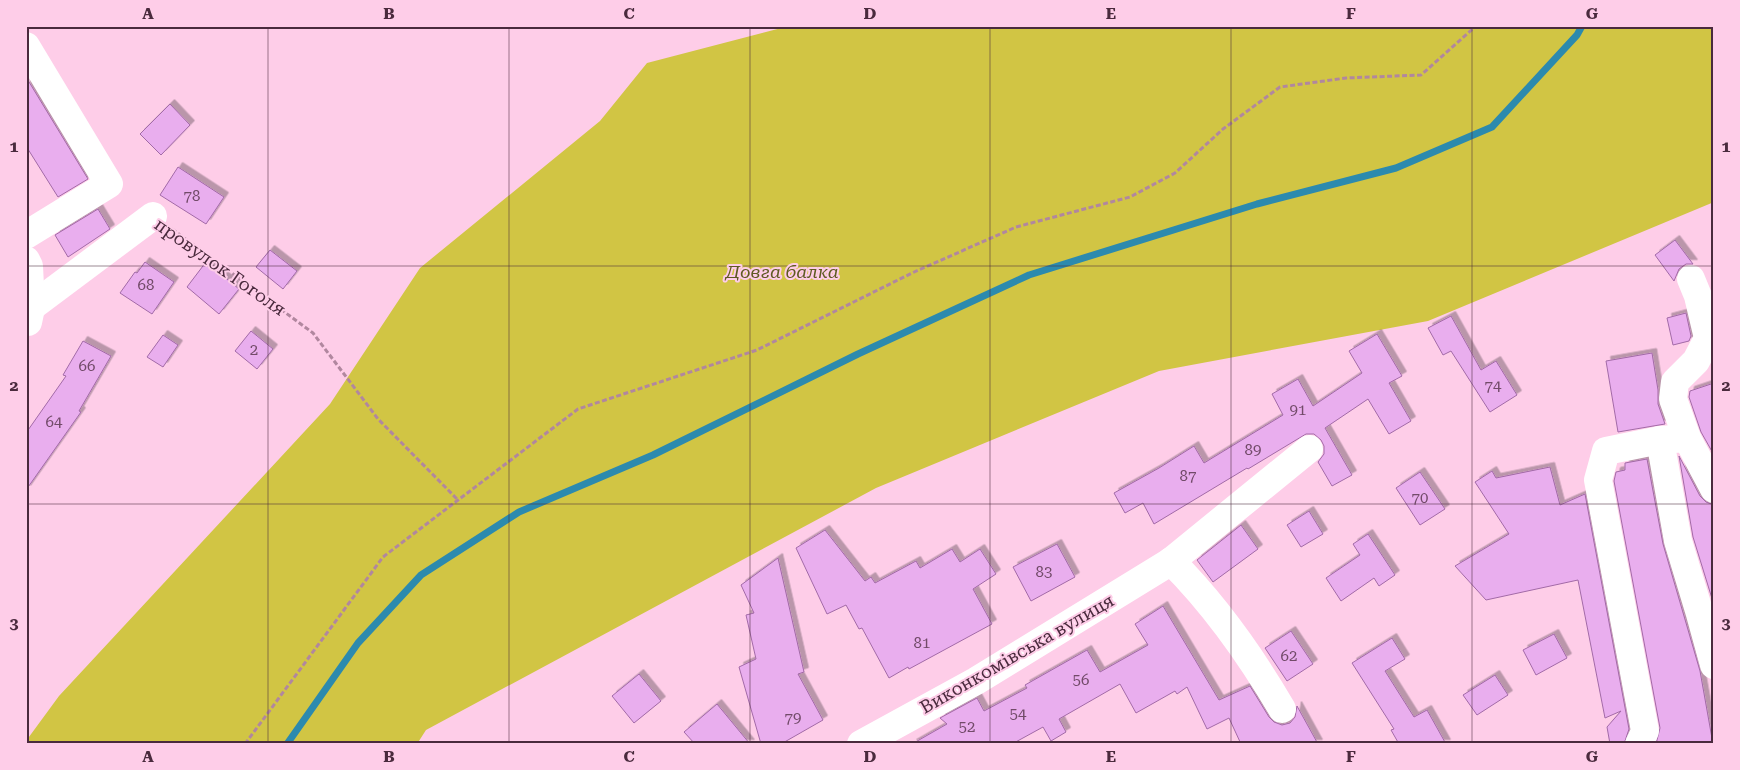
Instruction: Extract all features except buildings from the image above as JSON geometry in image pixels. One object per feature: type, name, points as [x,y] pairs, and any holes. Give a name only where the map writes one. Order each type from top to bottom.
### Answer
[{"type":"street","points":[[26,46],[109,184],[26,235]]},
{"type":"street","name":"провулок Гоголя","points":[[28,316],[153,216]]},
{"type":"street","points":[[26,260],[29,266],[28,316]]},
{"type":"street","points":[[1691,279],[1698,296],[1708,338],[1696,361],[1675,382],[1673,439],[1678,541],[1714,665]]},
{"type":"street","points":[[1673,439],[1714,490]]},
{"type":"street","points":[[1639,744],[1645,731],[1598,480],[1606,451],[1673,439]]},
{"type":"street","name":"Виконкомівська вулиця","points":[[861,744],[976,681],[1171,561],[1309,449]]},
{"type":"street","points":[[1171,561],[1196,587],[1258,668],[1282,709]]},
{"type":"path","points":[[245,744],[384,557],[578,409],[756,350],[912,273],[1016,227],[1130,197],[1175,173],[1223,129],[1280,87],[1346,78],[1421,76],[1476,26]]},
{"type":"path","name":"провулок Гоголя","points":[[153,216],[313,333],[378,419],[458,500]]},
{"type":"green space","name":"Довга балка","points":[[789,26],[1714,26],[1714,202],[1428,321],[1159,371],[876,488],[426,730],[417,744],[26,744],[26,741],[59,696],[330,404],[420,268],[600,121],[647,63]]},
{"type":"waterway","points":[[287,744],[358,643],[421,575],[519,512],[653,455],[858,354],[1029,275],[1257,204],[1396,168],[1492,127],[1577,35],[1582,26]]}]
